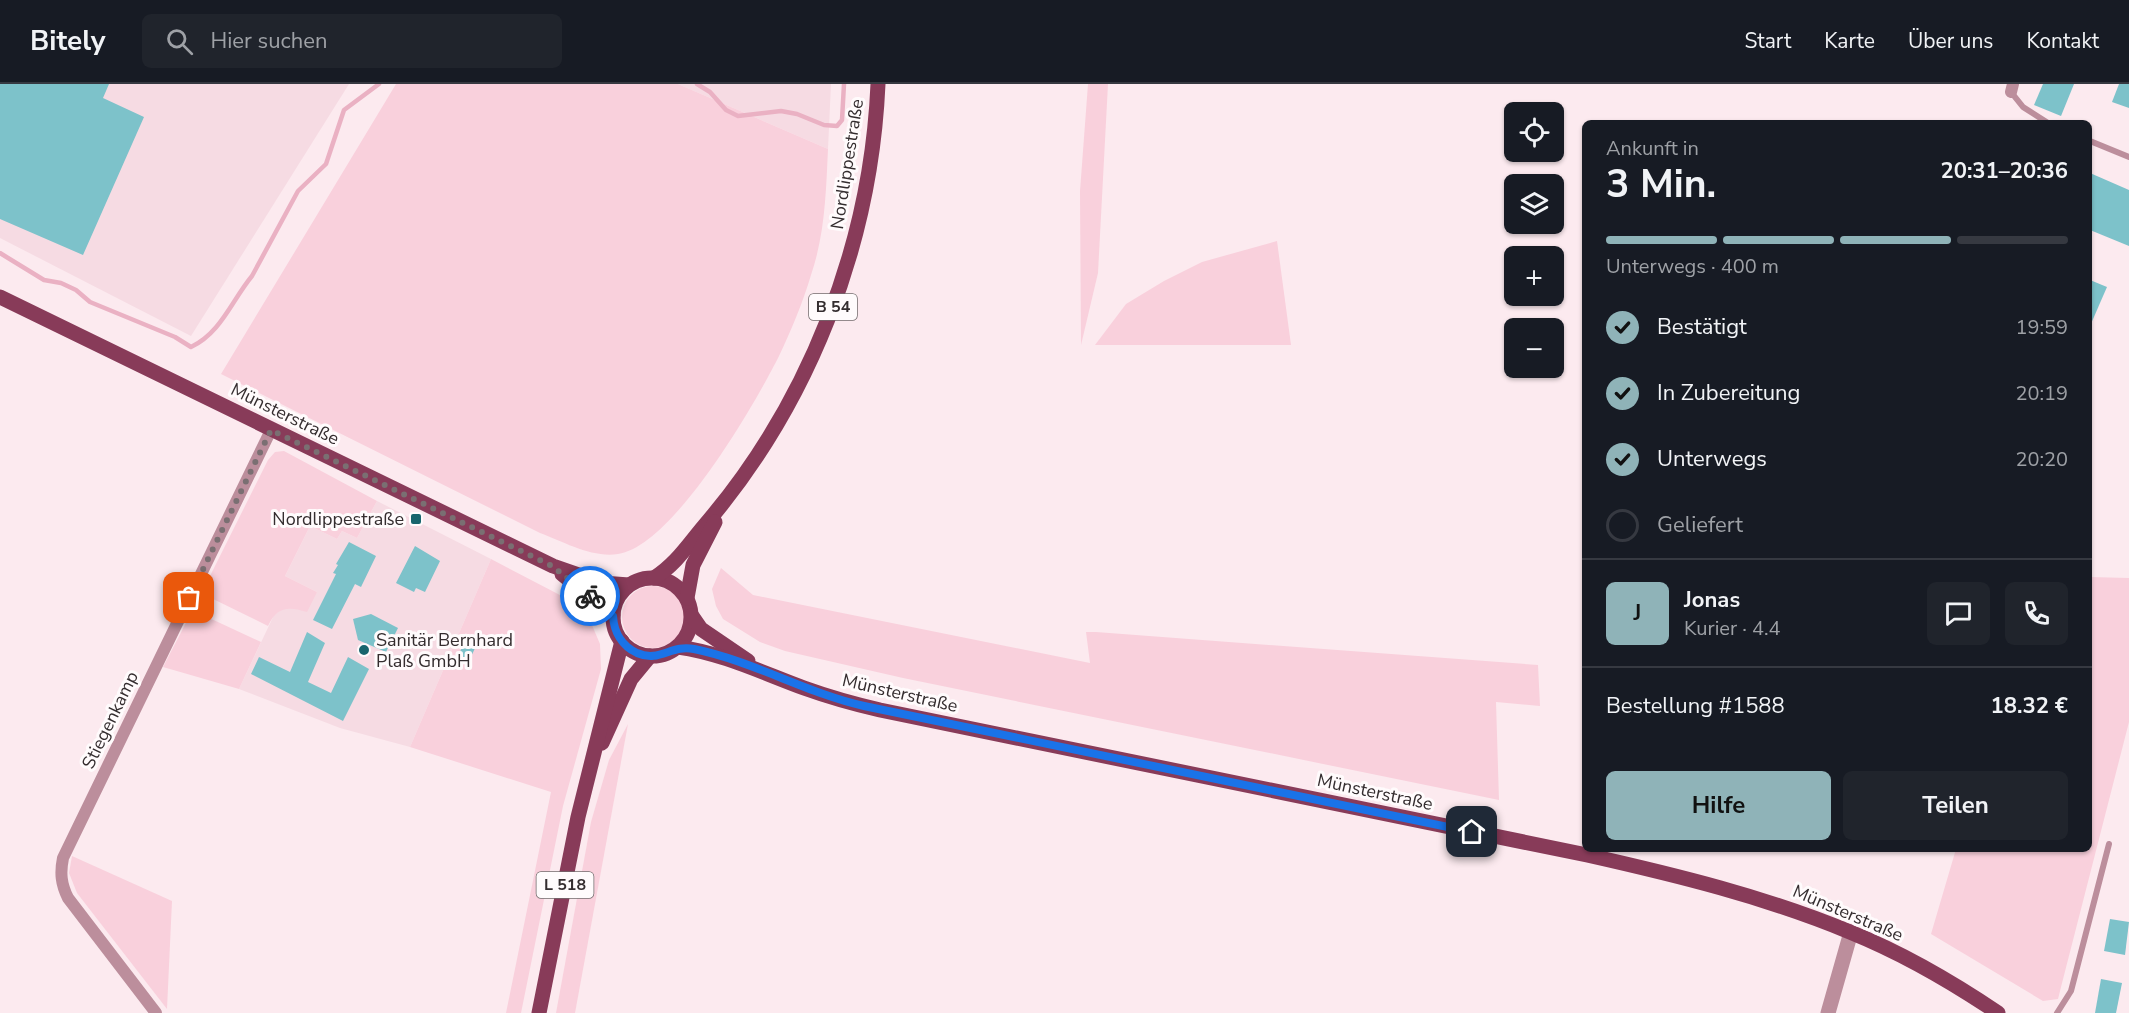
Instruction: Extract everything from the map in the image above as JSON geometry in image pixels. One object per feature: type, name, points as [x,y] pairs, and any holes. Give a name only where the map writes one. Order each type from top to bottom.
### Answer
[{"type":"main road","name":"Nordlippestraße","points":[[654,578],[680,558],[722,506],[790,404],[829,318],[856,236],[870,168],[878,84]]},
{"type":"main road","name":"Münsterstraße","points":[[0,297],[552,566],[602,583],[629,585]]},
{"type":"main road","name":"Nordlippestraße","points":[[687,598],[693,565],[722,506]]},
{"type":"main road","name":"Münsterstraße","points":[[552,566],[613,616]]},
{"type":"main road","points":[[654,578],[674,584],[687,598],[692,616],[690,628],[678,647],[669,652],[650,656],[639,654],[622,642],[615,628],[613,616],[617,599],[629,585],[642,579],[654,578]]},
{"type":"main road","name":"Münsterstraße","points":[[692,616],[701,629],[760,669]]},
{"type":"main road","name":"L 518","points":[[539,1013],[578,817],[622,642]]},
{"type":"main road","name":"Münsterstraße","points":[[678,647],[702,651],[760,669],[804,688],[870,708],[1632,865],[1773,903],[1851,932],[1900,956],[1998,1013]]},
{"type":"main road","name":"L 518","points":[[594,759],[631,680],[650,656]]},
{"type":"street","name":"Stiegenkamp","points":[[156,1013],[68,898],[62,886],[60,872],[63,858],[271,430]]},
{"type":"street","points":[[1828,1013],[1851,932]]},
{"type":"lane","points":[[2012,88],[2023,107],[2043,120]]},
{"type":"lane","points":[[2092,142],[2129,158]]},
{"type":"lane","points":[[2057,1013],[2072,991],[2109,844]]},
{"type":"shaded area","points":[[0,84],[349,84],[191,336],[0,238]]},
{"type":"shaded area","points":[[396,84],[678,84],[828,149],[824,213],[816,260],[801,306],[779,356],[732,438],[710,470],[663,526],[640,545],[618,554],[608,555],[568,545],[221,374]]},
{"type":"shaded area","points":[[678,84],[831,84],[828,149]]},
{"type":"shaded area","points":[[1088,84],[1108,84],[1098,273],[1081,345],[1080,191]]},
{"type":"shaded area","points":[[1277,241],[1291,345],[1095,345],[1126,304],[1164,281],[1202,262]]},
{"type":"shaded area","points":[[284,451],[377,501],[357,538],[342,531],[337,539],[310,526],[285,576],[317,592],[307,612],[294,609],[283,610],[275,615],[268,626],[211,598],[206,592],[206,584],[268,460],[275,452]]},
{"type":"shaded area","points":[[377,501],[491,559],[410,747],[340,728],[239,689],[274,615],[284,608],[293,608],[317,592],[285,576],[310,526],[337,539],[342,531],[357,538]]},
{"type":"shaded area","points":[[491,559],[558,594],[576,607],[589,618],[600,644],[601,669],[563,806],[521,1013],[506,1013],[551,792],[410,747]]},
{"type":"shaded area","points":[[721,568],[753,595],[1090,663],[1086,632],[1538,665],[1540,706],[1496,702],[1499,800],[903,678],[785,651],[760,642],[723,619],[716,606],[712,589]]},
{"type":"shaded area","points":[[2092,577],[2129,578],[2129,722],[2058,999],[2043,1001],[1931,934],[1955,852],[2092,852]]},
{"type":"shaded area","points":[[647,586],[659,586],[675,595],[682,605],[684,617],[682,629],[675,639],[659,648],[647,648],[636,643],[627,634],[622,623],[622,611],[627,600],[636,591]]},
{"type":"shaded area","points":[[205,616],[261,642],[239,689],[163,667],[189,617]]},
{"type":"shaded area","points":[[628,724],[575,1013],[556,1013],[591,822],[609,760]]},
{"type":"shaded area","points":[[72,856],[172,901],[167,1009],[77,893],[69,873]]},
{"type":"building","points":[[0,84],[109,84],[103,98],[144,117],[83,255],[0,219]]},
{"type":"building","points":[[2043,84],[2074,84],[2061,116],[2034,105]]},
{"type":"building","points":[[2119,84],[2129,84],[2129,108],[2112,102]]},
{"type":"building","points":[[2092,174],[2129,190],[2129,246],[2092,231]]},
{"type":"building","points":[[2092,281],[2107,287],[2092,321]]},
{"type":"building","points":[[349,542],[376,556],[361,587],[355,584],[332,629],[313,620],[336,574],[333,573],[338,565],[336,564]]},
{"type":"building","points":[[415,546],[440,561],[425,592],[416,588],[414,592],[396,583]]},
{"type":"building","points":[[371,614],[398,628],[386,652],[358,640],[353,619]]},
{"type":"building","points":[[307,632],[325,643],[308,682],[331,693],[348,657],[369,669],[343,721],[251,674],[259,657],[290,672]]},
{"type":"building","points":[[465,641],[476,646],[469,661],[458,656]]},
{"type":"building","points":[[2110,919],[2129,922],[2125,955],[2104,951]]},
{"type":"building","points":[[2101,979],[2122,983],[2116,1013],[2095,1013]]},
{"type":"waterway","points":[[0,253],[44,280],[61,283],[76,290],[90,302],[175,337],[191,347],[218,325],[252,276],[298,191],[326,164],[344,110],[379,84]]},
{"type":"waterway","points":[[697,84],[710,92],[726,110],[738,116],[781,111],[797,114],[824,125],[837,126],[842,120],[844,84]]},
{"type":"way so far","points":[[189,598],[271,430],[552,566],[590,596]]},
{"type":"place","name":"Nordlippestraße","points":[[416,519]]},
{"type":"place","name":"Sanitär Bernhard Plaß GmbH","points":[[364,650]]},
{"type":"route","points":[[590,596],[613,616],[617,635],[622,642],[639,654],[659,656],[678,647],[694,649],[760,669],[804,688],[849,703],[1062,749],[1472,832]]}]
